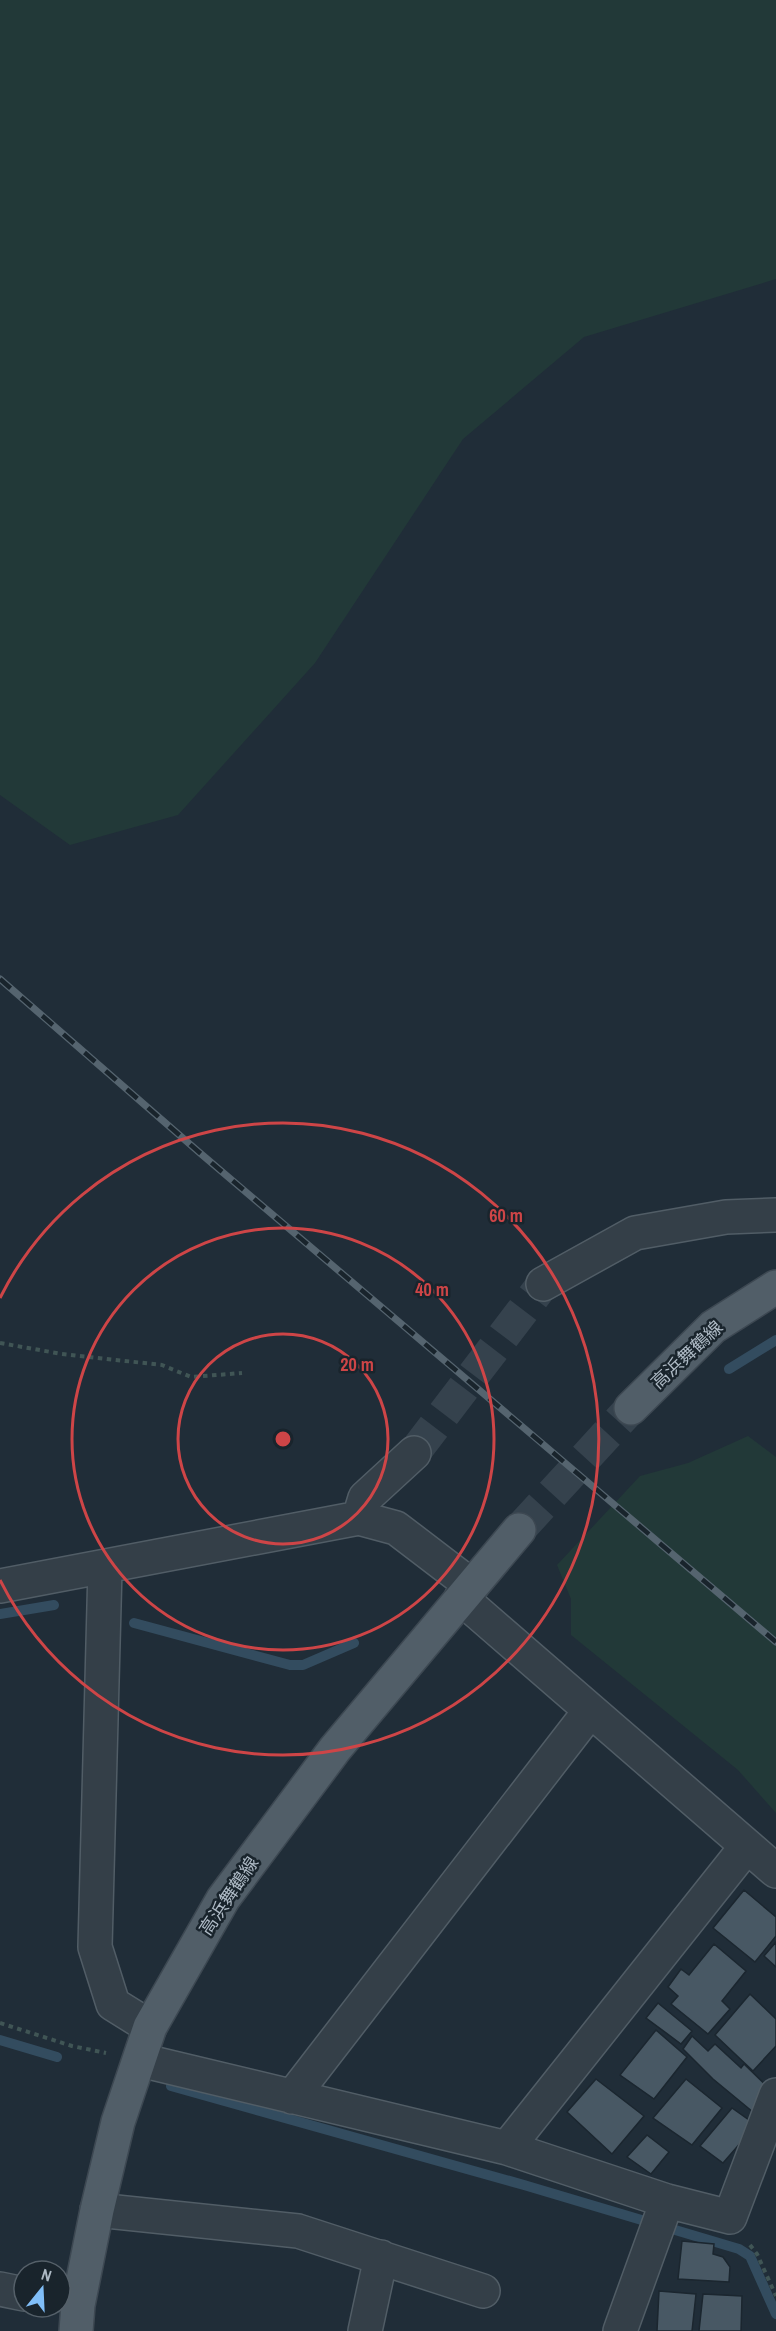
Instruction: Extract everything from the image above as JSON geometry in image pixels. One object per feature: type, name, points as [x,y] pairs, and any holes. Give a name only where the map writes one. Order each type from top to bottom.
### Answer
[{"type":"main road","name":"高浜舞鶴線","points":[[631,1408],[713,1328],[776,1287]]},
{"type":"main road","name":"高浜舞鶴線","points":[[75,2320],[97,2210],[118,2122],[150,2027],[223,1899],[335,1749],[519,1530]]},
{"type":"street","points":[[543,1284],[635,1233],[726,1217],[776,1215]]},
{"type":"street","points":[[359,1518],[365,1498],[414,1453]]},
{"type":"street","points":[[0,1586],[105,1568],[359,1518],[396,1528],[467,1592],[590,1711],[776,1871]]},
{"type":"street","points":[[105,1568],[95,1947],[113,2004],[150,2027]]},
{"type":"street","points":[[292,2097],[590,1711]]},
{"type":"street","points":[[507,2148],[747,1846]]},
{"type":"street","points":[[140,2060],[507,2148],[667,2201],[730,2217],[776,2095]]},
{"type":"street","points":[[620,2331],[667,2201]]},
{"type":"street","points":[[97,2210],[298,2231],[483,2291]]},
{"type":"street","points":[[365,2331],[381,2257]]},
{"type":"path","points":[[0,1343],[62,1354],[162,1365],[191,1377],[242,1373]]},
{"type":"path","points":[[0,2023],[72,2046],[140,2060]]},
{"type":"path","points":[[730,2217],[757,2254],[776,2296]]},
{"type":"green space","points":[[0,0],[776,0],[776,279],[584,337],[463,439],[315,663],[178,815],[70,845],[0,795]]},
{"type":"green space","points":[[748,1436],[776,1457],[776,1813],[738,1770],[571,1635],[571,1599],[557,1565],[640,1476],[688,1463]]},
{"type":"building","points":[[744,1890],[776,1917],[776,1936],[755,1962],[713,1928]]},
{"type":"building","points":[[776,1942],[776,1967],[764,1956]]},
{"type":"building","points":[[714,1944],[746,1971],[722,2001],[730,2009],[708,2034],[671,2004],[678,1996],[668,1987],[681,1969],[689,1975]]},
{"type":"building","points":[[750,1994],[776,2019],[776,2046],[753,2071],[715,2035]]},
{"type":"building","points":[[658,2003],[692,2031],[681,2044],[646,2018]]},
{"type":"building","points":[[656,2030],[687,2057],[654,2099],[620,2075]]},
{"type":"building","points":[[692,2036],[708,2051],[715,2044],[741,2068],[744,2064],[776,2095],[759,2117],[713,2079],[683,2049]]},
{"type":"building","points":[[596,2079],[644,2116],[612,2154],[567,2112]]},
{"type":"building","points":[[686,2079],[722,2108],[692,2145],[653,2118]]},
{"type":"building","points":[[732,2108],[756,2125],[723,2163],[700,2146]]},
{"type":"building","points":[[647,2135],[669,2152],[651,2174],[627,2157]]},
{"type":"building","points":[[682,2241],[714,2244],[713,2254],[723,2257],[730,2267],[729,2282],[678,2279]]},
{"type":"building","points":[[659,2291],[696,2294],[692,2331],[657,2331]]},
{"type":"building","points":[[703,2294],[742,2296],[741,2331],[699,2331]]},
{"type":"waterway","points":[[729,1369],[776,1340]]},
{"type":"waterway","points":[[0,1614],[54,1605]]},
{"type":"waterway","points":[[134,1623],[290,1665],[303,1665],[354,1643]]},
{"type":"waterway","points":[[0,2040],[57,2057]]},
{"type":"waterway","points":[[171,2086],[524,2185],[739,2249],[750,2256],[776,2314]]},
{"type":"tunnel","points":[[414,1453],[543,1284]]},
{"type":"tunnel","points":[[519,1530],[631,1408]]},
{"type":"railway","points":[[0,979],[200,1153],[776,1642]]}]
